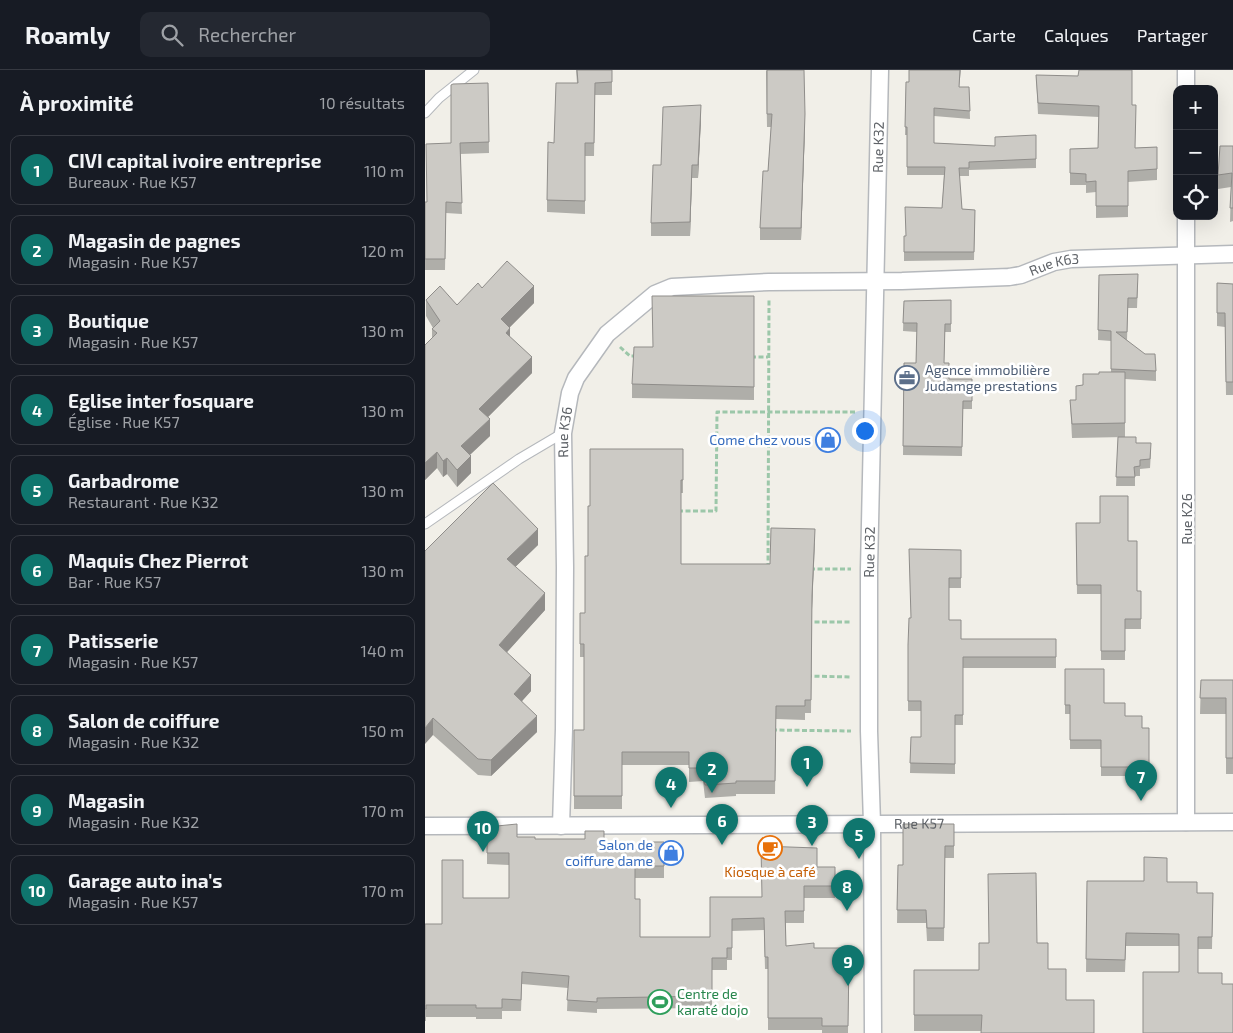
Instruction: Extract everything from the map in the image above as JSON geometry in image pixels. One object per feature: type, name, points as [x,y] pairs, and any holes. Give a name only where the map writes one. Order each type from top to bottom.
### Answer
[{"type":"street","name":"Rue K32","points":[[873,1033],[869,569],[880,70]]},
{"type":"street","points":[[1187,70],[1187,85]]},
{"type":"street","name":"Rue K26","points":[[1186,822],[1187,220]]},
{"type":"street","name":"Rue K63","points":[[875,281],[1009,277],[1021,275],[1062,260],[1187,254],[1233,254]]},
{"type":"street","name":"Rue K36","points":[[561,826],[565,621],[563,433],[570,393],[576,378],[607,334],[655,294],[672,287],[769,282],[875,281]]},
{"type":"street","name":"Rue K57","points":[[425,826],[1233,822]]},
{"type":"lane","points":[[425,113],[439,98],[474,70]]},
{"type":"lane","points":[[425,524],[519,459],[563,433]]},
{"type":"path","points":[[769,282],[768,569],[777,569]]},
{"type":"path","points":[[607,334],[630,356],[640,356]]},
{"type":"path","points":[[749,357],[768,357]]},
{"type":"path","points":[[669,511],[716,511],[717,412],[873,412]]},
{"type":"path","points":[[805,569],[869,569]]},
{"type":"path","points":[[801,622],[869,622]]},
{"type":"path","points":[[800,676],[869,677]]},
{"type":"path","points":[[771,730],[869,731]]},
{"type":"building","points":[[577,70],[612,70],[612,82],[595,83],[594,143],[585,143],[585,201],[547,200],[548,142],[554,143],[556,83],[578,83]]},
{"type":"building","points":[[767,70],[804,70],[805,114],[801,228],[760,228],[763,171],[768,171],[772,114],[767,114]]},
{"type":"building","points":[[909,70],[960,70],[959,87],[969,87],[970,111],[934,108],[934,143],[995,146],[995,137],[1036,135],[1036,159],[969,162],[969,168],[959,168],[962,209],[975,210],[974,252],[904,252],[904,236],[906,236],[905,207],[942,208],[945,167],[907,167],[907,127],[905,127],[906,82],[909,82]]},
{"type":"building","points":[[1079,70],[1132,70],[1132,105],[1136,105],[1135,148],[1157,147],[1157,169],[1128,171],[1128,206],[1096,206],[1096,181],[1086,182],[1086,174],[1070,173],[1070,149],[1098,148],[1099,106],[1038,103],[1036,75],[1078,76]]},
{"type":"building","points":[[488,83],[489,142],[460,143],[462,203],[446,202],[445,259],[425,259],[425,202],[427,202],[426,144],[451,143],[451,85]]},
{"type":"building","points":[[701,105],[698,165],[692,165],[690,222],[651,223],[653,165],[661,165],[663,107]]},
{"type":"building","points":[[1220,146],[1233,146],[1233,208],[1230,208],[1232,173],[1218,175]]},
{"type":"building","points":[[507,261],[534,286],[501,319],[510,328],[506,333],[532,357],[479,409],[490,419],[461,446],[471,456],[457,470],[447,458],[443,461],[437,452],[425,463],[425,345],[437,333],[432,329],[440,321],[426,300],[440,286],[457,305],[478,283],[482,288]]},
{"type":"building","points":[[1138,274],[1137,298],[1128,298],[1127,332],[1116,332],[1145,354],[1155,354],[1156,371],[1111,369],[1111,331],[1098,330],[1099,275]]},
{"type":"building","points":[[1217,283],[1233,284],[1233,382],[1226,382],[1225,313],[1217,313]]},
{"type":"building","points":[[652,296],[754,296],[754,387],[632,384],[634,347],[653,347]]},
{"type":"building","points":[[951,300],[951,324],[945,324],[944,363],[949,363],[949,379],[972,379],[972,401],[963,401],[962,447],[903,446],[904,363],[916,363],[917,323],[903,323],[904,301]]},
{"type":"building","points":[[1099,372],[1125,372],[1125,423],[1072,424],[1070,400],[1076,400],[1076,386],[1083,385],[1083,374],[1099,374]]},
{"type":"building","points":[[1118,437],[1136,437],[1136,443],[1151,443],[1150,459],[1140,460],[1140,466],[1134,467],[1135,477],[1116,477]]},
{"type":"building","points":[[590,449],[683,449],[681,564],[770,564],[771,528],[815,529],[811,700],[805,700],[805,706],[776,706],[775,781],[736,781],[736,783],[705,785],[703,768],[689,768],[689,752],[622,752],[622,796],[574,796],[574,730],[584,730],[584,644],[580,644],[580,613],[585,613],[585,556],[588,556],[588,506],[590,506]]},
{"type":"building","points":[[493,483],[538,529],[507,559],[545,593],[499,645],[531,675],[514,694],[537,716],[491,760],[478,759],[433,718],[425,728],[425,551]]},
{"type":"building","points":[[1100,496],[1128,496],[1128,541],[1137,541],[1137,591],[1141,591],[1141,619],[1125,619],[1125,651],[1101,651],[1101,585],[1077,585],[1076,523],[1100,523]]},
{"type":"building","points":[[909,549],[961,550],[961,578],[949,578],[949,620],[961,620],[961,639],[1056,639],[1056,657],[963,657],[963,715],[955,715],[955,764],[910,763],[911,737],[921,737],[921,701],[908,701],[908,645],[909,618],[911,618]]},
{"type":"building","points":[[1065,669],[1104,669],[1104,703],[1125,703],[1125,716],[1142,716],[1142,728],[1149,728],[1149,767],[1101,767],[1101,740],[1070,740],[1070,705],[1065,705]]},
{"type":"building","points":[[1201,680],[1233,680],[1233,758],[1226,758],[1226,698],[1200,698]]},
{"type":"building","points":[[517,824],[517,837],[535,837],[535,839],[585,839],[585,831],[604,831],[604,849],[639,849],[639,842],[664,842],[664,866],[635,866],[635,899],[640,899],[640,937],[710,937],[710,897],[762,897],[761,846],[817,848],[817,867],[835,867],[835,886],[804,886],[804,911],[785,911],[786,946],[814,943],[814,948],[843,948],[843,957],[849,957],[848,1026],[822,1026],[822,1018],[768,1018],[768,957],[765,957],[764,918],[732,919],[732,948],[727,948],[727,958],[712,958],[712,996],[597,998],[597,1002],[567,1000],[569,976],[522,972],[521,1000],[502,999],[502,1008],[476,1008],[476,1005],[426,1005],[425,1009],[425,924],[442,924],[442,860],[463,860],[463,898],[509,898],[509,853],[487,853],[487,827]]},
{"type":"building","points":[[903,824],[954,824],[954,846],[945,846],[944,928],[927,928],[926,910],[897,910],[898,865],[903,865]]},
{"type":"building","points":[[1144,857],[1167,858],[1167,882],[1197,882],[1197,893],[1213,893],[1212,937],[1198,937],[1198,973],[1222,973],[1222,984],[1233,984],[1233,1033],[1143,1033],[1143,972],[1179,972],[1179,934],[1126,933],[1125,960],[1086,959],[1087,881],[1144,881]]},
{"type":"building","points":[[1036,873],[1037,943],[1048,943],[1048,969],[1066,969],[1066,1000],[1094,1000],[1094,1033],[981,1033],[982,1015],[914,1015],[914,970],[979,970],[979,943],[989,943],[988,874]]},
{"type":"place","name":"Agence immobilière Judamge prestations","points":[[907,378]]},
{"type":"place","name":"Come chez vous","points":[[828,440]]},
{"type":"place","name":"CIVI capital ivoire entreprise","points":[[807,787]]},
{"type":"place","name":"Magasin de pagnes","points":[[712,793]]},
{"type":"place","name":"Patisserie","points":[[1141,801]]},
{"type":"place","name":"Eglise inter fosquare","points":[[671,808]]},
{"type":"place","name":"Maquis Chez Pierrot","points":[[722,845]]},
{"type":"place","name":"Boutique","points":[[812,846]]},
{"type":"place","name":"Kiosque à café","points":[[770,848]]},
{"type":"place","name":"Garage auto ina's","points":[[483,852]]},
{"type":"place","name":"Salon de coiffure dame","points":[[671,853]]},
{"type":"place","name":"Garbadrome","points":[[859,859]]},
{"type":"place","name":"Salon de coiffure","points":[[847,911]]},
{"type":"place","name":"Magasin","points":[[848,986]]},
{"type":"place","name":"Centre de karaté dojo","points":[[660,1002]]}]
